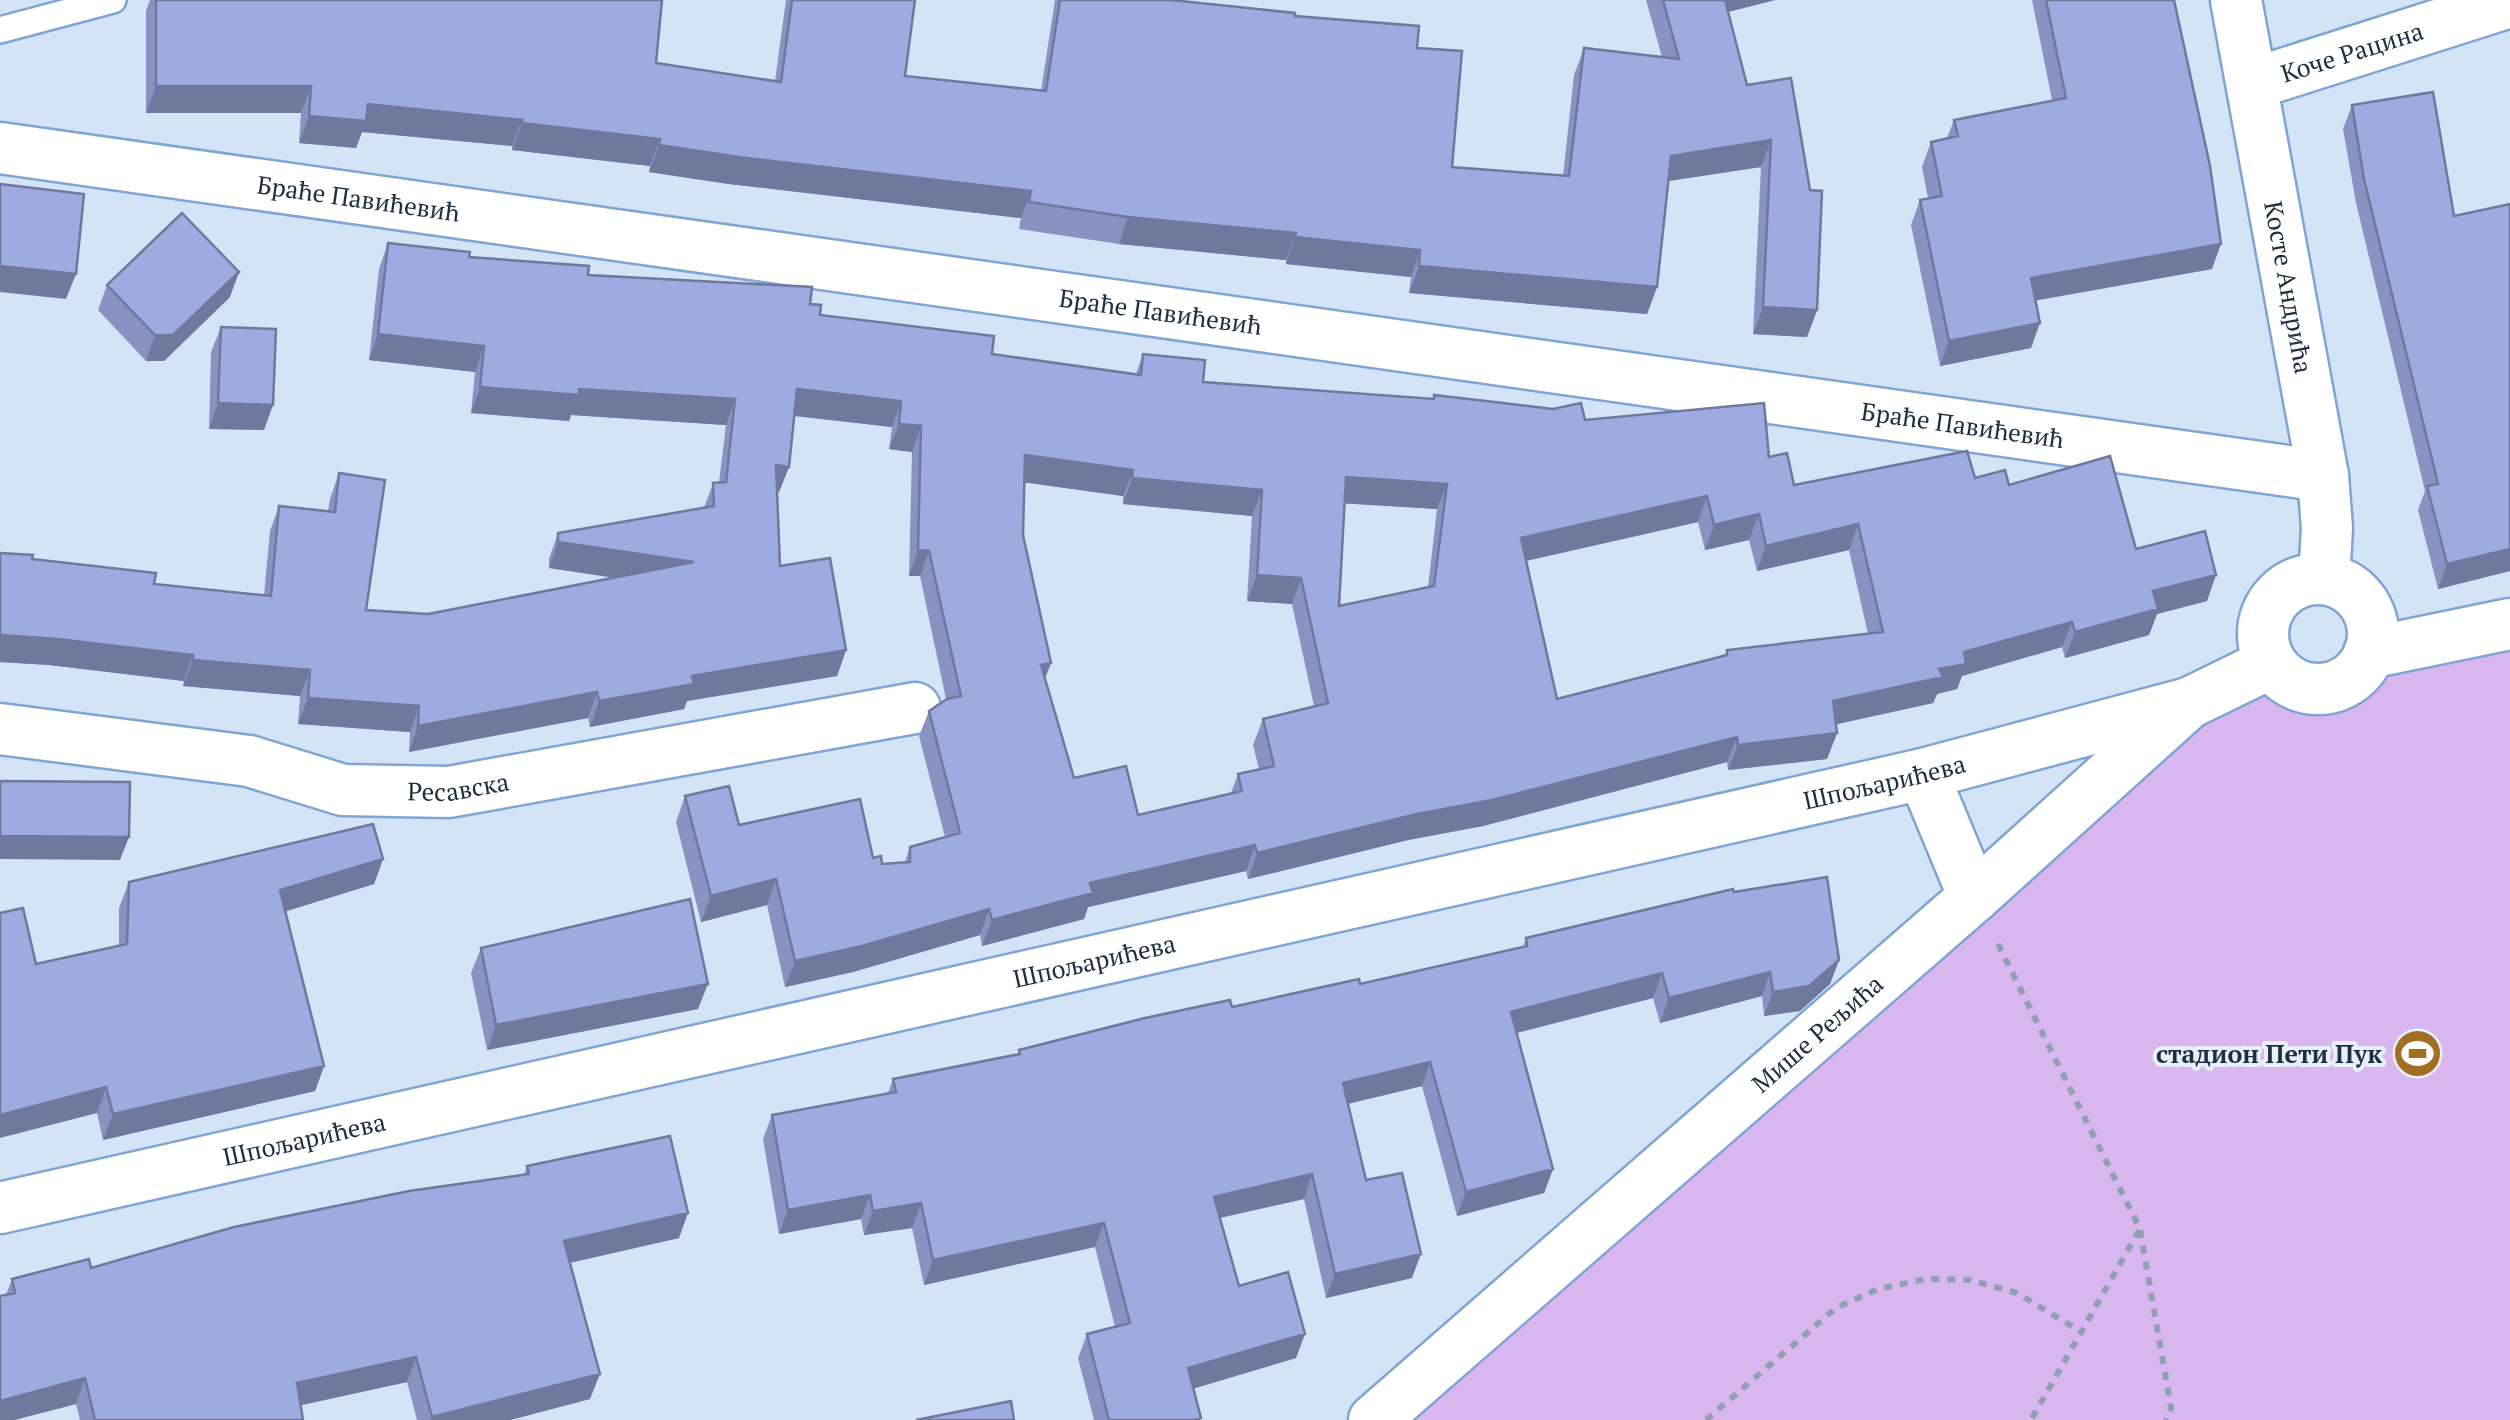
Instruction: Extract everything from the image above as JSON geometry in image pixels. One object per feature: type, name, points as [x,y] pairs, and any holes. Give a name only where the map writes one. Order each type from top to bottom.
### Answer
[{"type":"street","name":"Косте Андрића","points":[[2236,0],[2323,476],[2327,528],[2324,579]]},
{"type":"street","name":"Коче Рацина","points":[[2252,84],[2510,2]]},
{"type":"street","name":"Браће Павићевић","points":[[0,148],[2323,476]]},
{"type":"street","points":[[2324,579],[2354,592],[2365,606],[2371,621],[2369,653],[2360,670],[2330,688],[2295,685],[2271,663],[2264,646],[2262,628],[2267,611],[2290,586],[2324,579]]},
{"type":"street","points":[[2369,653],[2510,624]]},
{"type":"street","name":"Мише Рељића","points":[[1374,1420],[1974,897],[2189,703],[2271,663]]},
{"type":"street","name":"Шпољарићева","points":[[0,1208],[1923,774],[2189,703]]},
{"type":"street","name":"Ресавска","points":[[0,728],[249,761],[343,790],[450,792],[915,708]]},
{"type":"street","points":[[1923,774],[1974,897]]},
{"type":"lane","points":[[0,30],[113,0]]},
{"type":"path","points":[[1974,897],[2140,1228],[2172,1408],[2166,1420]]},
{"type":"path","points":[[2031,1420],[2140,1228]]},
{"type":"path","points":[[1706,1420],[1836,1308],[1878,1288],[1926,1279],[1970,1280],[2017,1293],[2082,1333]]},
{"type":"shaded area","points":[[2510,624],[2510,1420],[1366,1420],[2271,663],[2302,685],[2325,687],[2360,669]]},
{"type":"building","points":[[156,0],[662,0],[656,63],[781,82],[792,0],[915,0],[905,76],[1046,91],[1060,0],[1171,0],[1419,26],[1417,48],[1462,51],[1452,167],[1569,176],[1584,48],[1679,59],[1663,0],[1725,0],[1747,85],[1791,78],[1810,190],[1822,191],[1817,310],[1763,307],[1771,140],[1671,156],[1657,287],[1419,266],[1420,250],[1128,217],[1029,202],[1031,191],[739,157],[659,145],[660,139],[522,120],[368,104],[366,121],[309,116],[311,86],[156,86]]},
{"type":"building","points":[[2046,0],[2174,0],[2210,166],[2221,244],[2031,278],[2040,323],[1949,341],[1920,200],[1942,196],[1931,142],[1958,136],[1954,120],[2066,98]]},
{"type":"building","points":[[2433,92],[2454,216],[2510,204],[2510,549],[2447,564],[2427,486],[2438,484],[2364,179],[2352,105]]},
{"type":"building","points":[[0,184],[84,194],[76,274],[0,266]]},
{"type":"building","points":[[182,213],[239,272],[173,335],[155,335],[107,285]]},
{"type":"building","points":[[388,243],[470,252],[469,257],[589,266],[588,275],[812,287],[810,304],[821,305],[820,315],[994,336],[992,354],[1141,375],[1143,354],[1205,360],[1203,382],[1434,399],[1434,395],[1553,409],[1581,403],[1585,420],[1764,403],[1769,457],[1787,453],[1794,485],[1967,451],[1975,478],[2005,470],[2009,485],[2110,456],[2136,549],[2205,531],[2216,575],[2153,591],[2158,609],[2075,632],[2072,622],[1964,652],[1966,664],[1939,669],[1943,677],[1833,701],[1837,733],[1738,745],[1737,737],[1492,800],[1257,853],[1255,845],[1090,883],[1093,893],[992,920],[989,909],[795,961],[776,879],[711,896],[685,796],[729,786],[739,825],[860,799],[873,858],[881,856],[882,864],[910,862],[910,847],[960,833],[929,711],[947,699],[961,696],[929,551],[918,550],[921,426],[899,424],[901,401],[797,389],[789,467],[776,465],[780,566],[830,558],[846,650],[692,676],[694,684],[599,701],[597,692],[418,726],[419,706],[308,698],[310,670],[193,660],[193,655],[0,635],[0,553],[156,573],[154,584],[271,596],[279,506],[335,512],[339,473],[385,480],[366,610],[428,614],[694,562],[558,542],[558,533],[714,506],[713,483],[726,482],[735,399],[579,389],[579,395],[480,387],[484,346],[378,334]],"holes":[[[1025,455],[1133,470],[1132,478],[1262,490],[1257,575],[1301,578],[1328,703],[1263,719],[1274,766],[1238,774],[1242,791],[1138,815],[1126,766],[1074,778],[1041,665],[1051,663],[1023,535]],[[1346,477],[1447,484],[1434,586],[1339,606]],[[1707,496],[1714,525],[1759,514],[1766,546],[1858,524],[1883,632],[1727,650],[1727,655],[1557,699],[1521,538]]]},
{"type":"building","points":[[221,327],[276,329],[273,405],[218,403]]},
{"type":"building","points":[[0,781],[130,782],[129,837],[0,836]]},
{"type":"building","points":[[373,824],[383,859],[280,890],[324,1066],[113,1114],[106,1087],[0,1115],[0,913],[23,908],[36,964],[127,944],[129,882]]},
{"type":"building","points":[[1827,877],[1839,960],[1809,986],[1773,992],[1770,972],[1669,998],[1662,973],[1511,1012],[1553,1169],[1466,1192],[1430,1062],[1343,1083],[1366,1180],[1402,1173],[1421,1254],[1335,1274],[1312,1174],[1214,1197],[1239,1286],[1288,1272],[1305,1334],[1188,1368],[1201,1418],[1109,1420],[1087,1334],[1130,1323],[1104,1223],[933,1260],[921,1203],[873,1211],[870,1195],[788,1210],[772,1115],[896,1092],[893,1079],[1020,1054],[1019,1050],[1145,1018],[1230,1000],[1232,1007],[1359,979],[1360,984],[1527,946],[1526,938],[1733,889],[1734,892]]},
{"type":"building","points":[[690,899],[708,984],[496,1025],[481,948]]},
{"type":"building","points":[[670,1136],[688,1213],[564,1241],[600,1374],[432,1417],[416,1357],[297,1383],[303,1420],[95,1420],[85,1378],[0,1401],[0,1296],[15,1293],[12,1279],[89,1259],[91,1268],[234,1227],[409,1191],[529,1174],[527,1166]]},
{"type":"building","points":[[1011,1401],[1014,1420],[916,1420]]},
{"type":"place","name":"стадион Пети Пук","points":[[2417,1054]]}]
